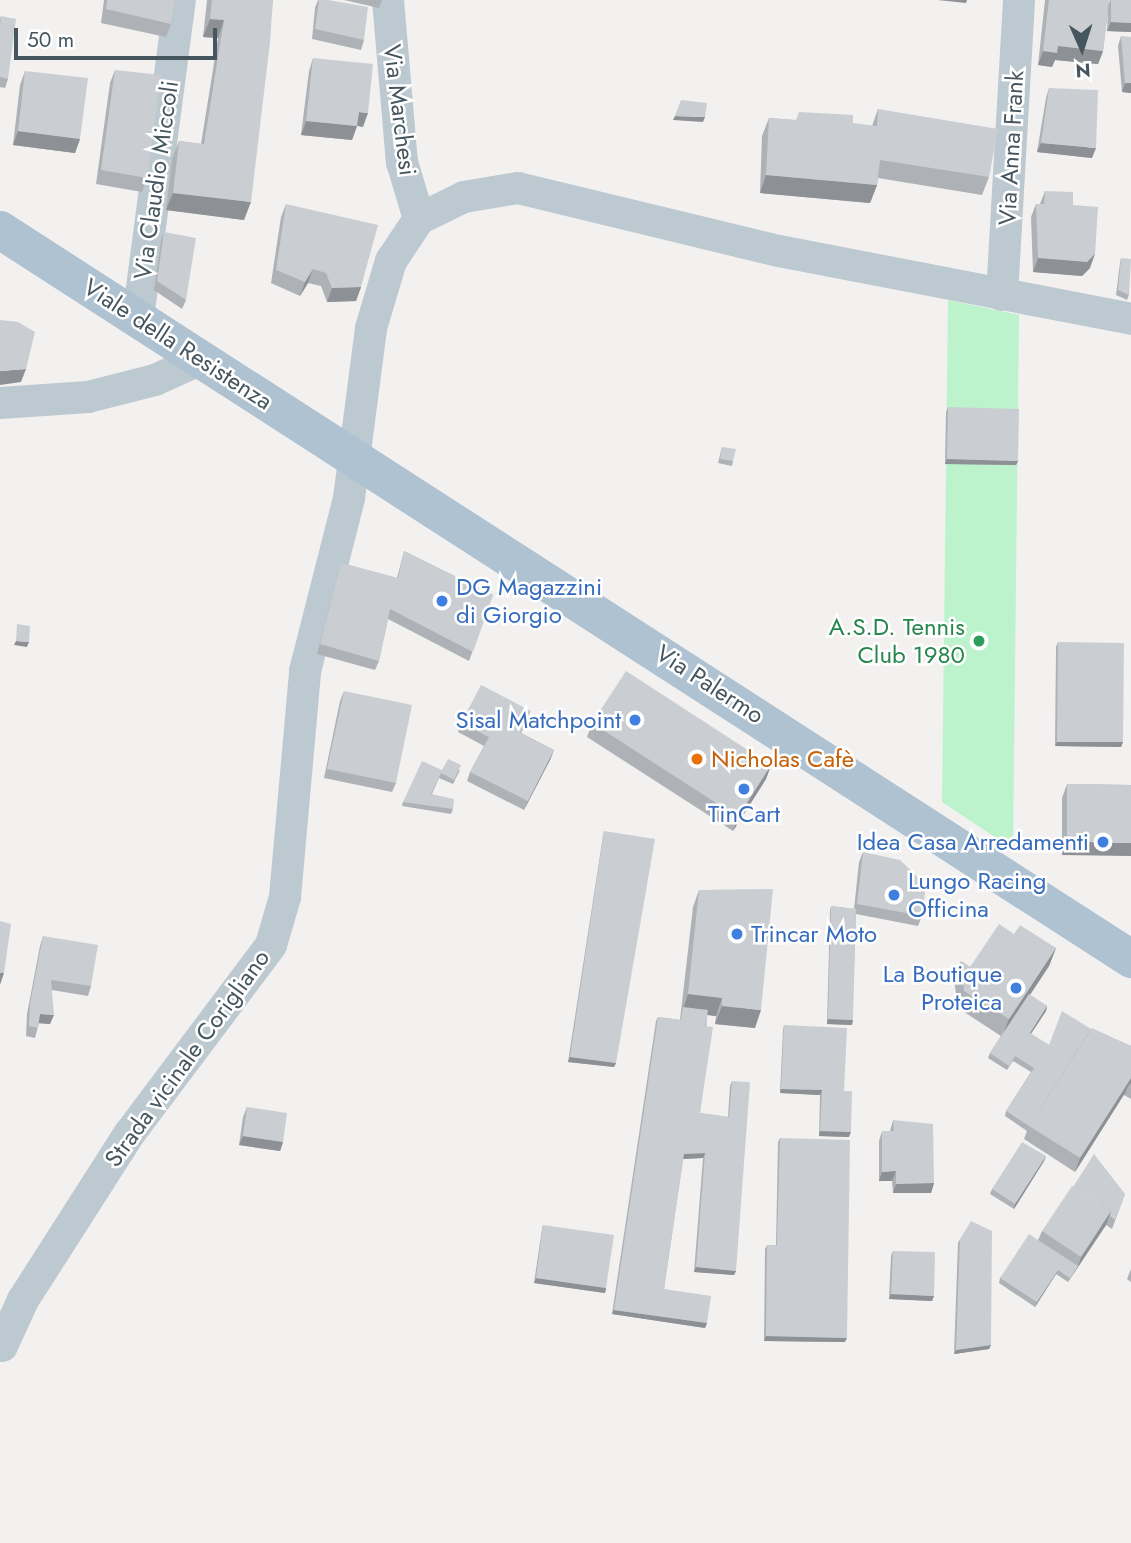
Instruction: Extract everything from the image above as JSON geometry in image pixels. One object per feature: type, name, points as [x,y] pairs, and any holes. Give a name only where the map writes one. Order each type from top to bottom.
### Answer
[{"type":"main road","name":"Viale della Resistenza","points":[[0,230],[356,458]]},
{"type":"main road","name":"Via Palermo","points":[[356,458],[1131,959]]},
{"type":"street","name":"Via Claudio Miccoli","points":[[138,318],[180,0]]},
{"type":"street","name":"Via Marchesi","points":[[388,0],[402,162],[419,219]]},
{"type":"street","name":"Via Anna Frank","points":[[1002,295],[1019,0]]},
{"type":"street","points":[[419,219],[464,197],[518,188],[779,251],[1131,319]]},
{"type":"street","name":"Strada vicinale Corigliano","points":[[2,1346],[23,1300],[130,1133],[271,945],[285,897],[305,671],[356,458],[363,368],[380,289],[419,219]]},
{"type":"street","points":[[0,403],[88,397],[155,380],[201,359]]},
{"type":"green space","name":"A.S.D. Tennis Club 1980","points":[[948,300],[1019,315],[1013,849],[942,802]]},
{"type":"building","points":[[107,0],[175,0],[171,24],[106,9]]},
{"type":"building","points":[[212,0],[273,0],[251,202],[173,193],[179,141],[204,144],[224,20],[210,19]]},
{"type":"building","points":[[319,0],[368,7],[364,40],[315,29]]},
{"type":"building","points":[[1049,0],[1109,0],[1103,51],[1058,46],[1057,53],[1043,51]]},
{"type":"building","points":[[1111,0],[1131,0],[1131,23],[1111,22]]},
{"type":"building","points":[[1,16],[16,19],[8,79],[0,77]]},
{"type":"building","points":[[1121,36],[1131,37],[1131,83],[1125,83]]},
{"type":"building","points":[[313,58],[373,64],[368,113],[359,112],[357,126],[306,121]]},
{"type":"building","points":[[115,70],[161,75],[147,178],[101,170]]},
{"type":"building","points":[[25,71],[88,78],[80,139],[18,131]]},
{"type":"building","points":[[1049,88],[1098,90],[1096,148],[1041,143]]},
{"type":"building","points":[[681,100],[707,103],[705,117],[675,116]]},
{"type":"building","points":[[878,109],[998,129],[989,177],[880,160],[877,185],[766,175],[769,118],[796,120],[799,112],[853,115],[853,123],[877,126]]},
{"type":"building","points":[[1045,191],[1073,192],[1073,205],[1098,207],[1095,254],[1087,262],[1038,258],[1036,204],[1044,204]]},
{"type":"building","points":[[286,204],[378,225],[361,287],[332,288],[326,273],[313,269],[305,282],[276,270]]},
{"type":"building","points":[[164,232],[196,238],[186,300],[157,281]]},
{"type":"building","points":[[1121,258],[1131,259],[1129,295],[1118,290]]},
{"type":"building","points":[[0,320],[18,322],[35,332],[26,369],[0,371]]},
{"type":"building","points":[[948,407],[1019,409],[1018,461],[947,459]]},
{"type":"building","points":[[722,447],[736,449],[733,461],[720,459]]},
{"type":"building","points":[[404,551],[493,595],[473,652],[390,609],[379,661],[320,644],[341,563],[398,578]]},
{"type":"building","points":[[17,624],[30,626],[29,642],[16,641]]},
{"type":"building","points":[[1058,642],[1124,643],[1123,742],[1057,742]]},
{"type":"building","points":[[626,671],[771,765],[738,817],[592,723]]},
{"type":"building","points":[[481,685],[531,711],[520,733],[554,750],[528,801],[470,772],[489,737],[461,723]]},
{"type":"building","points":[[344,691],[412,705],[396,783],[327,769]]},
{"type":"building","points":[[448,759],[461,765],[454,780],[441,773],[431,794],[454,799],[453,809],[403,802],[422,761],[442,770]]},
{"type":"building","points":[[1067,784],[1131,785],[1131,843],[1067,841]]},
{"type":"building","points":[[604,831],[655,839],[616,1063],[570,1057]]},
{"type":"building","points":[[863,852],[900,860],[926,885],[922,916],[857,904]]},
{"type":"building","points":[[773,889],[761,1010],[722,1006],[722,998],[688,994],[699,890]]},
{"type":"building","points":[[831,906],[856,909],[853,1020],[828,1019]]},
{"type":"building","points":[[0,921],[11,924],[4,973],[0,973]]},
{"type":"building","points":[[999,924],[1014,934],[1020,925],[1056,948],[1009,1019],[964,991],[961,961],[970,967]]},
{"type":"building","points":[[43,936],[98,945],[91,986],[51,980],[54,1015],[40,1014],[38,1028],[29,1026],[30,1004]]},
{"type":"building","points":[[1029,994],[1047,1006],[1030,1033],[1049,1045],[1062,1011],[1091,1029],[1029,1126],[1006,1111],[1034,1068],[1015,1056],[1009,1066],[990,1053]]},
{"type":"building","points":[[683,1007],[708,1010],[705,1026],[713,1027],[700,1113],[729,1117],[732,1081],[750,1082],[736,1271],[696,1267],[705,1153],[684,1154],[664,1289],[711,1296],[707,1323],[614,1310],[658,1017],[681,1020]]},
{"type":"building","points":[[784,1025],[847,1028],[844,1091],[852,1091],[851,1132],[820,1131],[822,1090],[781,1089]]},
{"type":"building","points":[[1092,1028],[1131,1046],[1131,1078],[1080,1158],[1029,1126]]},
{"type":"building","points":[[247,1107],[287,1113],[283,1142],[243,1136]]},
{"type":"building","points":[[893,1120],[933,1124],[934,1183],[896,1184],[896,1171],[882,1172],[882,1131],[894,1131]]},
{"type":"building","points":[[780,1138],[850,1140],[847,1338],[766,1336],[767,1245],[777,1245]]},
{"type":"building","points":[[1022,1142],[1046,1156],[1015,1204],[992,1189]]},
{"type":"building","points":[[1094,1154],[1125,1194],[1115,1220],[1110,1216],[1111,1211],[1073,1187]]},
{"type":"building","points":[[1072,1186],[1111,1211],[1081,1257],[1042,1231]]},
{"type":"building","points":[[971,1221],[992,1231],[991,1345],[956,1350],[960,1239]]},
{"type":"building","points":[[543,1225],[614,1235],[606,1288],[536,1278]]},
{"type":"building","points":[[1029,1234],[1078,1266],[1070,1278],[1058,1270],[1037,1302],[1000,1278]]},
{"type":"building","points":[[893,1251],[935,1252],[934,1296],[891,1294]]},
{"type":"place","name":"DG Magazzini di Giorgio","points":[[442,601]]},
{"type":"place","name":"A.S.D. Tennis Club 1980","points":[[979,641]]},
{"type":"place","name":"Sisal Matchpoint","points":[[635,720]]},
{"type":"place","name":"Nicholas Cafè","points":[[697,759]]},
{"type":"place","name":"TinCart","points":[[744,789]]},
{"type":"place","name":"Idea Casa Arredamenti","points":[[1103,842]]},
{"type":"place","name":"Lungo Racing Officina","points":[[894,895]]},
{"type":"place","name":"Trincar Moto","points":[[737,934]]},
{"type":"place","name":"La Boutique Proteica","points":[[1016,988]]}]
